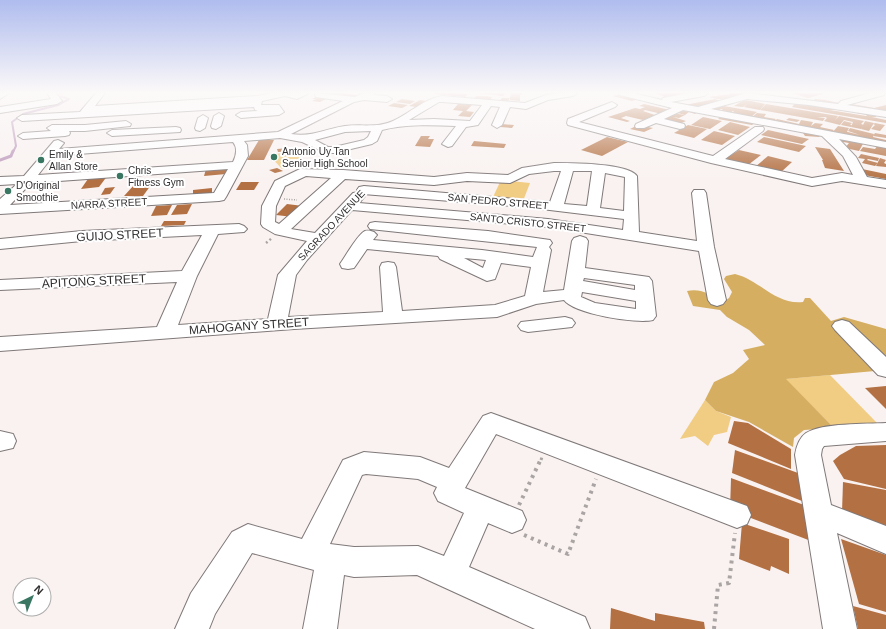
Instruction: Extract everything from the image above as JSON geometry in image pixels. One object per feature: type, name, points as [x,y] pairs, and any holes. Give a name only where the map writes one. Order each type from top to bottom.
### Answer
[{"type":"street","points":[[16,122],[20,124],[28,122]]},
{"type":"street","points":[[20,124],[28,122]]},
{"type":"street","points":[[39,142],[68,122]]},
{"type":"street","points":[[0,207],[28,179],[76,122]]},
{"type":"street","points":[[143,122],[137,132],[184,129],[195,123],[206,122]]},
{"type":"street","points":[[166,130],[168,122]]},
{"type":"street","points":[[280,134],[301,122]]},
{"type":"street","points":[[305,139],[345,129],[378,128],[395,124],[435,122]]},
{"type":"street","points":[[430,134],[443,122]]},
{"type":"street","points":[[450,122],[474,122]]},
{"type":"street","points":[[572,122],[715,160],[812,182],[862,172]]},
{"type":"street","points":[[640,126],[647,122]]},
{"type":"street","points":[[666,122],[680,126]]},
{"type":"street","points":[[747,122],[886,145]]},
{"type":"street","points":[[822,122],[848,127]]},
{"type":"street","points":[[448,144],[464,123]]},
{"type":"street","points":[[715,160],[758,125]]},
{"type":"street","points":[[50,153],[280,134],[305,139],[323,149],[334,150],[368,142],[372,139],[378,128]]},
{"type":"street","points":[[826,134],[843,149],[862,172],[886,184]]},
{"type":"street","points":[[0,181],[238,165],[242,156],[241,145],[236,138]]},
{"type":"street","points":[[843,149],[857,152]]},
{"type":"street","name":"NARRA STREET","points":[[0,210],[218,197],[238,165]]},
{"type":"street","points":[[319,238],[280,231],[268,224],[269,206],[280,184],[306,182],[343,174],[380,173],[434,181],[460,178],[497,180],[510,179],[526,171],[554,167],[599,168],[628,174],[631,176],[631,235]]},
{"type":"street","points":[[556,206],[568,167]]},
{"type":"street","points":[[593,211],[599,168]]},
{"type":"street","name":"SAGRADO AVENUE","points":[[277,324],[287,275],[293,266],[380,173]]},
{"type":"street","points":[[280,231],[343,174]]},
{"type":"street","points":[[513,177],[526,192]]},
{"type":"street","points":[[467,215],[477,178]]},
{"type":"street","points":[[306,182],[328,187]]},
{"type":"street","name":"SAN PEDRO STREET","points":[[364,190],[472,198],[526,192],[556,206],[631,216]]},
{"type":"street","points":[[699,193],[706,247],[717,300]]},
{"type":"street","name":"SANTO CRISTO STREET","points":[[349,206],[548,223],[706,247]]},
{"type":"street","points":[[348,264],[387,209]]},
{"type":"street","points":[[548,223],[539,269],[528,300],[532,326],[565,323]]},
{"type":"street","points":[[375,226],[488,236],[544,244]]},
{"type":"street","name":"GUIJO STREET","points":[[0,244],[82,236],[239,229]]},
{"type":"street","points":[[165,332],[188,276],[212,231]]},
{"type":"street","points":[[575,284],[580,241]]},
{"type":"street","points":[[362,244],[437,252],[485,276],[489,275],[495,257],[539,269]]},
{"type":"street","points":[[388,267],[393,317]]},
{"type":"street","name":"APITONG STREET","points":[[0,285],[188,276]]},
{"type":"street","name":"MAHOGANY STREET","points":[[0,344],[277,324],[497,311],[528,300],[557,295],[575,284],[643,281],[646,316],[584,306],[574,302],[575,284]]},
{"type":"street","points":[[842,326],[886,370]]},
{"type":"street","points":[[512,520],[448,493],[491,422],[737,515]]},
{"type":"street","points":[[840,629],[808,455],[810,444],[814,439],[822,437],[886,432]]},
{"type":"street","points":[[320,629],[320,557],[352,468],[364,463],[420,468],[455,482]]},
{"type":"street","points":[[450,574],[481,507]]},
{"type":"street","points":[[819,513],[886,540]]},
{"type":"street","points":[[192,629],[202,604],[242,542],[246,539],[320,557],[354,562],[418,560],[573,629]]},
{"type":"path","points":[[272,198],[312,202]]},
{"type":"path","points":[[549,444],[508,529],[568,554],[601,464]]},
{"type":"path","points":[[714,629],[718,585],[729,583],[737,515]]},
{"type":"shaded area","points":[[294,151],[307,164],[282,169],[269,155]]},
{"type":"shaded area","points":[[501,180],[530,183],[523,201],[493,197]]},
{"type":"shaded area","points":[[735,274],[752,281],[784,300],[803,302],[805,298],[810,298],[831,321],[844,317],[886,329],[886,370],[786,379],[834,428],[804,430],[794,438],[793,447],[749,422],[716,411],[705,400],[714,382],[733,373],[749,359],[743,350],[765,345],[749,330],[727,317],[720,310],[693,306],[687,291],[702,291],[722,303],[729,298],[732,292],[724,279],[726,276]]},
{"type":"shaded area","points":[[830,375],[879,425],[834,428],[785,379]]},
{"type":"shaded area","points":[[705,400],[716,411],[731,417],[727,432],[714,435],[708,446],[695,436],[680,439]]},
{"type":"building","points":[[668,122],[683,122],[677,125]]},
{"type":"building","points":[[695,122],[720,122],[710,129],[691,125]]},
{"type":"building","points":[[729,122],[750,127],[738,135],[718,130]]},
{"type":"building","points":[[737,122],[756,122],[752,125]]},
{"type":"building","points":[[792,122],[799,124],[800,122],[813,122],[811,126],[815,123],[823,124],[820,127],[834,130],[831,133],[773,123]]},
{"type":"building","points":[[829,122],[842,122],[840,125]]},
{"type":"building","points":[[843,122],[852,123],[850,125],[852,125],[851,127],[841,125]]},
{"type":"building","points":[[853,122],[863,122],[861,124],[864,125],[861,129],[851,127]]},
{"type":"building","points":[[864,122],[874,123],[869,131],[861,129]]},
{"type":"building","points":[[875,123],[885,125],[880,131],[871,129]]},
{"type":"building","points":[[502,124],[514,125],[512,128],[500,127]]},
{"type":"building","points":[[688,125],[707,129],[694,138],[674,133]]},
{"type":"building","points":[[636,126],[653,128],[644,132],[630,129]]},
{"type":"building","points":[[838,126],[849,128],[847,132],[860,135],[848,131],[850,128],[874,134],[873,137],[886,140],[886,145],[831,134]]},
{"type":"building","points":[[768,130],[809,139],[802,144],[761,135]]},
{"type":"building","points":[[714,131],[735,136],[722,145],[701,140]]},
{"type":"building","points":[[810,132],[820,137],[805,136],[803,133]]},
{"type":"building","points":[[875,133],[886,135],[886,138],[873,136]]},
{"type":"building","points":[[421,136],[430,136],[428,139],[434,139],[430,147],[415,146]]},
{"type":"building","points":[[607,137],[628,142],[602,156],[581,150]]},
{"type":"building","points":[[764,137],[806,146],[799,152],[757,142]]},
{"type":"building","points":[[839,137],[864,142],[859,151],[845,148],[849,143],[837,141]]},
{"type":"building","points":[[259,140],[274,140],[264,160],[247,160]]},
{"type":"building","points":[[474,141],[506,144],[504,148],[471,146]]},
{"type":"building","points":[[878,145],[886,146],[886,156],[860,151],[863,147],[875,149]]},
{"type":"building","points":[[815,147],[830,149],[844,171],[825,168],[823,160]]},
{"type":"building","points":[[289,148],[290,151],[278,152],[277,149]]},
{"type":"building","points":[[739,150],[761,155],[748,165],[725,159]]},
{"type":"building","points":[[861,154],[879,158],[878,161],[867,160],[878,163],[875,166],[862,163],[865,159],[858,158]]},
{"type":"building","points":[[768,156],[792,162],[780,173],[755,167]]},
{"type":"building","points":[[880,158],[886,160],[884,163],[886,164],[886,167],[876,166]]},
{"type":"building","points":[[227,167],[226,174],[204,176],[206,169]]},
{"type":"building","points":[[277,168],[283,171],[275,173],[269,170]]},
{"type":"building","points":[[862,169],[886,174],[886,179],[864,175]]},
{"type":"building","points":[[108,175],[99,187],[81,189],[90,176]]},
{"type":"building","points":[[241,182],[259,182],[254,190],[236,190]]},
{"type":"building","points":[[134,185],[151,185],[143,196],[124,196]]},
{"type":"building","points":[[115,187],[110,194],[101,195],[105,188]]},
{"type":"building","points":[[212,188],[212,195],[193,197],[193,190]]},
{"type":"building","points":[[192,204],[187,214],[171,215],[177,205]]},
{"type":"building","points":[[287,204],[303,206],[293,217],[276,215]]},
{"type":"building","points":[[172,205],[167,215],[151,216],[156,206]]},
{"type":"building","points":[[164,221],[186,221],[184,225],[161,226]]},
{"type":"building","points":[[886,386],[886,409],[865,388]]},
{"type":"building","points":[[734,421],[748,423],[791,449],[791,469],[728,443]]},
{"type":"building","points":[[886,445],[886,489],[844,479],[833,461],[840,455],[856,446]]},
{"type":"building","points":[[735,450],[798,473],[802,501],[732,473]]},
{"type":"building","points":[[731,478],[804,505],[811,541],[730,510]]},
{"type":"building","points":[[843,482],[886,490],[886,528],[842,512]]},
{"type":"building","points":[[742,523],[789,539],[789,574],[771,566],[770,571],[739,559]]},
{"type":"building","points":[[841,539],[886,555],[886,612],[859,604]]},
{"type":"building","points":[[853,606],[886,615],[886,629],[858,629]]},
{"type":"building","points":[[611,608],[655,621],[655,613],[704,622],[705,629],[610,629]]},
{"type":"waterway","points":[[12,122],[16,146],[13,152]]},
{"type":"waterway","points":[[0,160],[11,156],[13,151]]},
{"type":"place","name":"Antonio Uy Tan Senior High School","points":[[274,157]]},
{"type":"place","name":"Emily & Allan Store","points":[[41,160]]},
{"type":"place","name":"Chris Fitness Gym","points":[[120,176]]},
{"type":"place","name":"D'Original Smoothie","points":[[8,191]]}]
